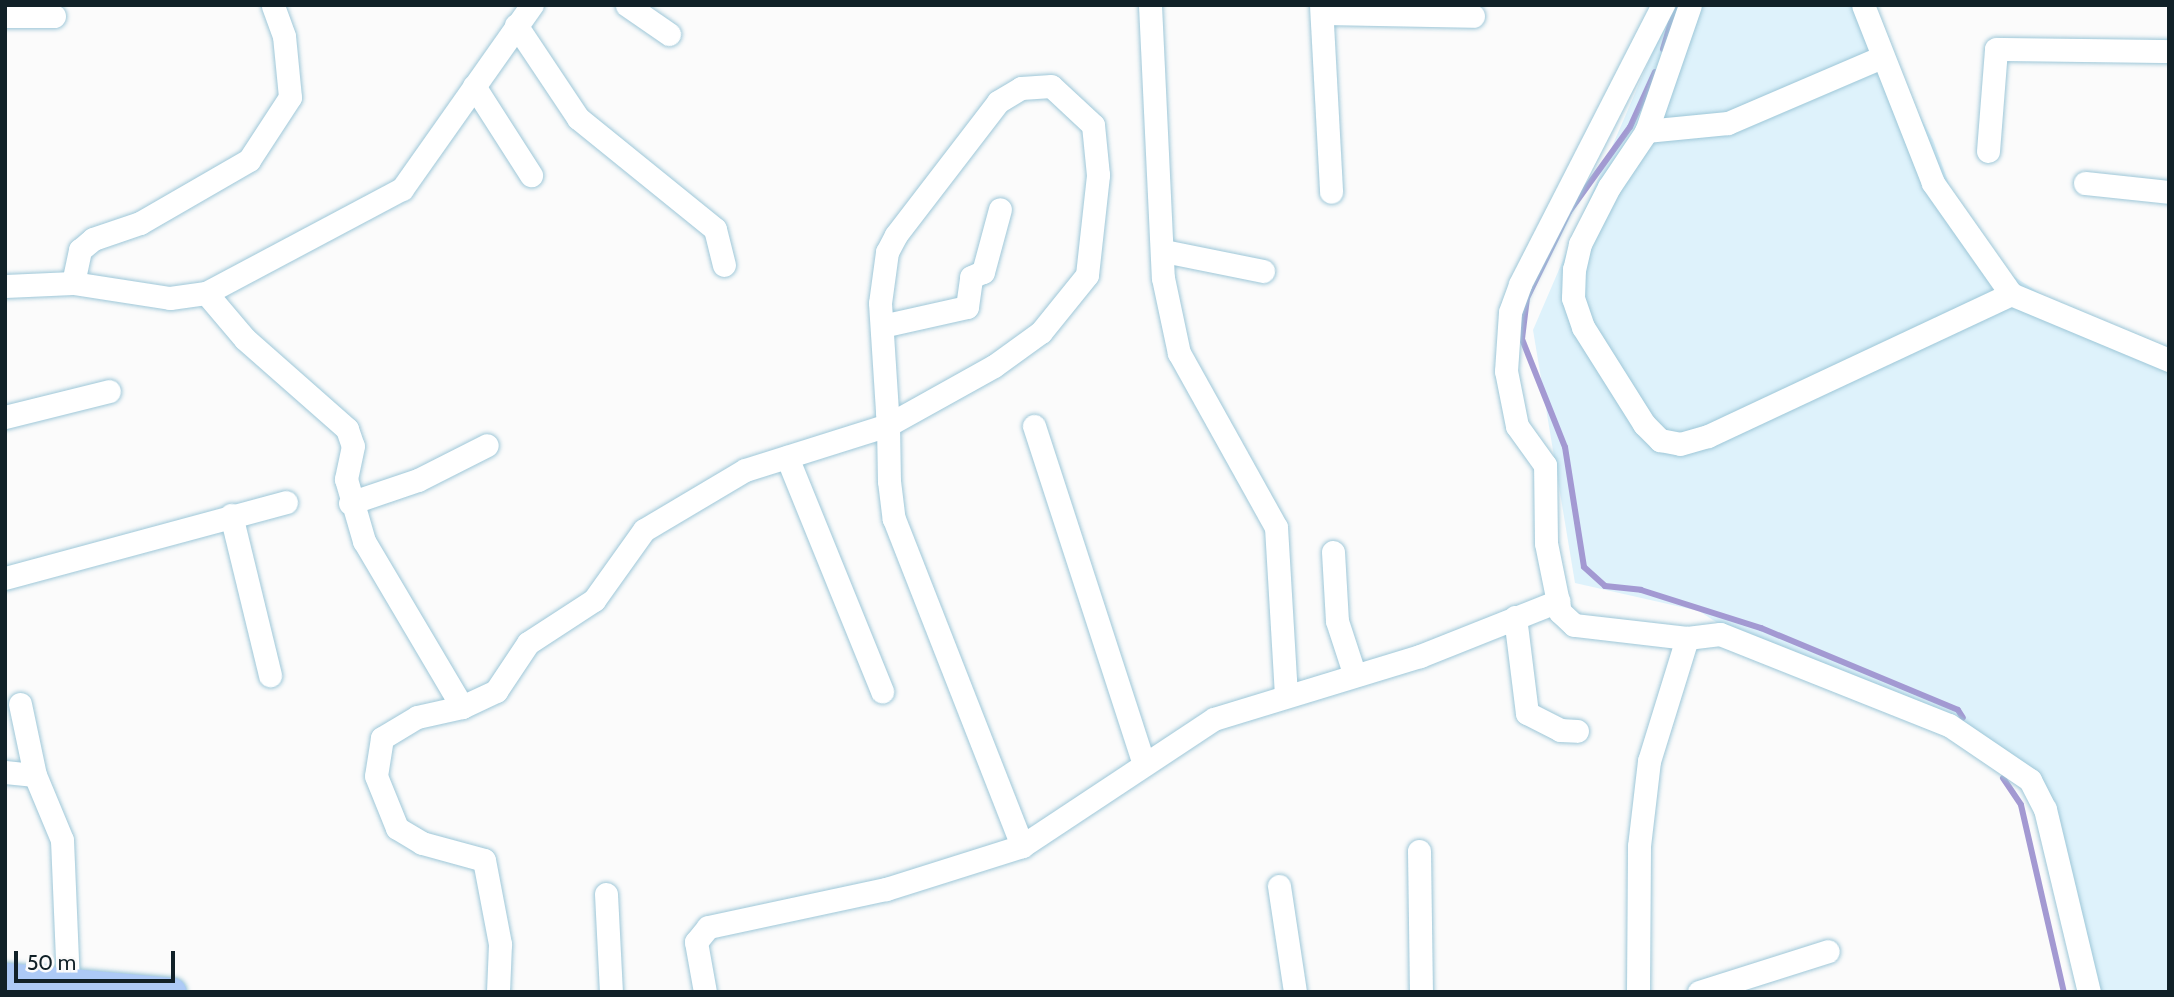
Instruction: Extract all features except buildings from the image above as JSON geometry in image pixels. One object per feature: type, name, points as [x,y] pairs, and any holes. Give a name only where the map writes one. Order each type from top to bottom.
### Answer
[{"type":"main road","points":[[5,976],[172,992]]},
{"type":"street","points":[[73,283],[80,250],[93,239],[140,223],[248,160],[290,97],[284,36],[273,5]]},
{"type":"street","points":[[5,286],[73,283],[170,298],[206,293],[402,189],[532,5]]},
{"type":"street","points":[[627,5],[669,34]]},
{"type":"street","points":[[1150,5],[1164,250],[1180,353],[1276,527],[1286,695]]},
{"type":"street","points":[[1663,5],[1648,40],[1627,66],[1615,104],[1510,312],[1509,403],[1545,465],[1546,544],[1558,601],[1574,625],[1688,638],[1720,634],[1949,725],[2030,780],[2045,809],[2089,992]]},
{"type":"street","points":[[1690,5],[1646,131],[1580,244],[1573,298],[1583,327],[1644,424],[1660,440],[1680,444],[1708,436],[2011,294]]},
{"type":"street","points":[[1863,5],[1933,183],[2011,294],[2169,360]]},
{"type":"street","points":[[1331,192],[1321,9],[1473,16]]},
{"type":"street","points":[[5,16],[54,16]]},
{"type":"street","points":[[516,25],[578,118],[715,229],[724,265]]},
{"type":"street","points":[[1988,151],[1996,49],[2169,51]]},
{"type":"street","points":[[1646,131],[1728,123],[1882,57]]},
{"type":"street","points":[[474,86],[531,175]]},
{"type":"street","points":[[498,992],[500,944],[485,860],[422,843],[397,828],[376,776],[382,738],[417,717],[462,707],[496,691],[528,643],[594,600],[644,530],[745,470],[888,425],[1032,339],[1087,275],[1098,175],[1093,125],[1051,86],[1021,88],[998,102],[896,235],[882,274],[882,326],[888,425],[894,519],[1022,846]]},
{"type":"street","points":[[2085,183],[2169,192]]},
{"type":"street","points":[[882,326],[967,307],[971,277],[983,272],[1000,209]]},
{"type":"street","points":[[1164,250],[1263,271]]},
{"type":"street","points":[[206,293],[245,339],[347,429],[350,503],[364,541],[462,707]]},
{"type":"street","points":[[5,417],[110,391]]},
{"type":"street","points":[[1034,426],[1144,764]]},
{"type":"street","points":[[350,503],[418,480],[487,445]]},
{"type":"street","points":[[787,457],[882,691]]},
{"type":"street","points":[[5,578],[286,502]]},
{"type":"street","points":[[231,515],[270,675]]},
{"type":"street","points":[[1333,552],[1337,621],[1354,673]]},
{"type":"street","points":[[705,992],[696,942],[708,927],[887,889],[1022,846],[1214,719],[1354,673],[1420,656],[1558,601]]},
{"type":"street","points":[[1515,617],[1527,713],[1560,730],[1577,731]]},
{"type":"street","points":[[1638,992],[1639,846],[1649,761],[1688,638]]},
{"type":"street","points":[[20,704],[35,775],[62,840],[68,981]]},
{"type":"street","points":[[5,772],[35,775]]},
{"type":"street","points":[[1419,851],[1421,992]]},
{"type":"street","points":[[1279,886],[1295,992]]},
{"type":"street","points":[[606,894],[611,992]]},
{"type":"street","points":[[1699,992],[1828,951]]},
{"type":"shaded area","points":[[1667,5],[1859,5],[1933,140],[1973,250],[2087,324],[2169,347],[2169,992],[2091,992],[2026,773],[1920,714],[1809,682],[1699,611],[1575,583],[1533,330],[1667,19]]},
{"type":"waterway","points":[[1663,49],[1676,5]]},
{"type":"waterway","points":[[1655,72],[1630,127],[1569,212],[1527,298],[1522,339],[1565,447],[1584,567],[1605,586],[1641,590],[1761,628],[1958,710],[1963,718]]},
{"type":"waterway","points":[[2003,778],[2021,805],[2064,992]]}]
